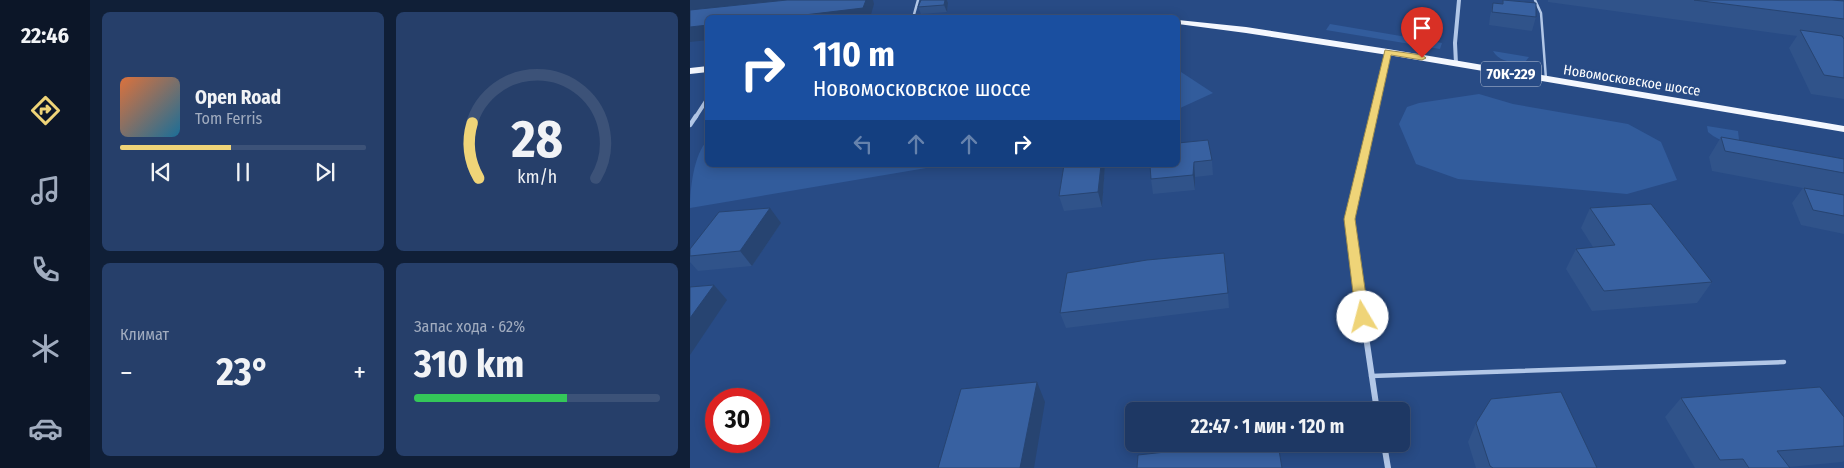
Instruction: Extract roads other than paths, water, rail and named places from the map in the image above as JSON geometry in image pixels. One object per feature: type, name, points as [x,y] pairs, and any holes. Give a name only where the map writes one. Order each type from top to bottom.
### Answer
[{"type":"main road","name":"Новомосковское шоссе","points":[[1180,22],[1246,30],[1388,52],[1844,129]]},
{"type":"main road","points":[[690,71],[705,69]]},
{"type":"street","points":[[1456,64],[1455,43],[1459,0]]},
{"type":"street","points":[[1375,402],[1350,219],[1388,52]]},
{"type":"street","points":[[690,125],[705,102]]},
{"type":"street","points":[[1385,452],[1388,468]]},
{"type":"lane","points":[[914,15],[918,0]]},
{"type":"lane","points":[[1535,0],[1541,13],[1546,80]]},
{"type":"lane","points":[[1371,376],[1784,362]]}]
